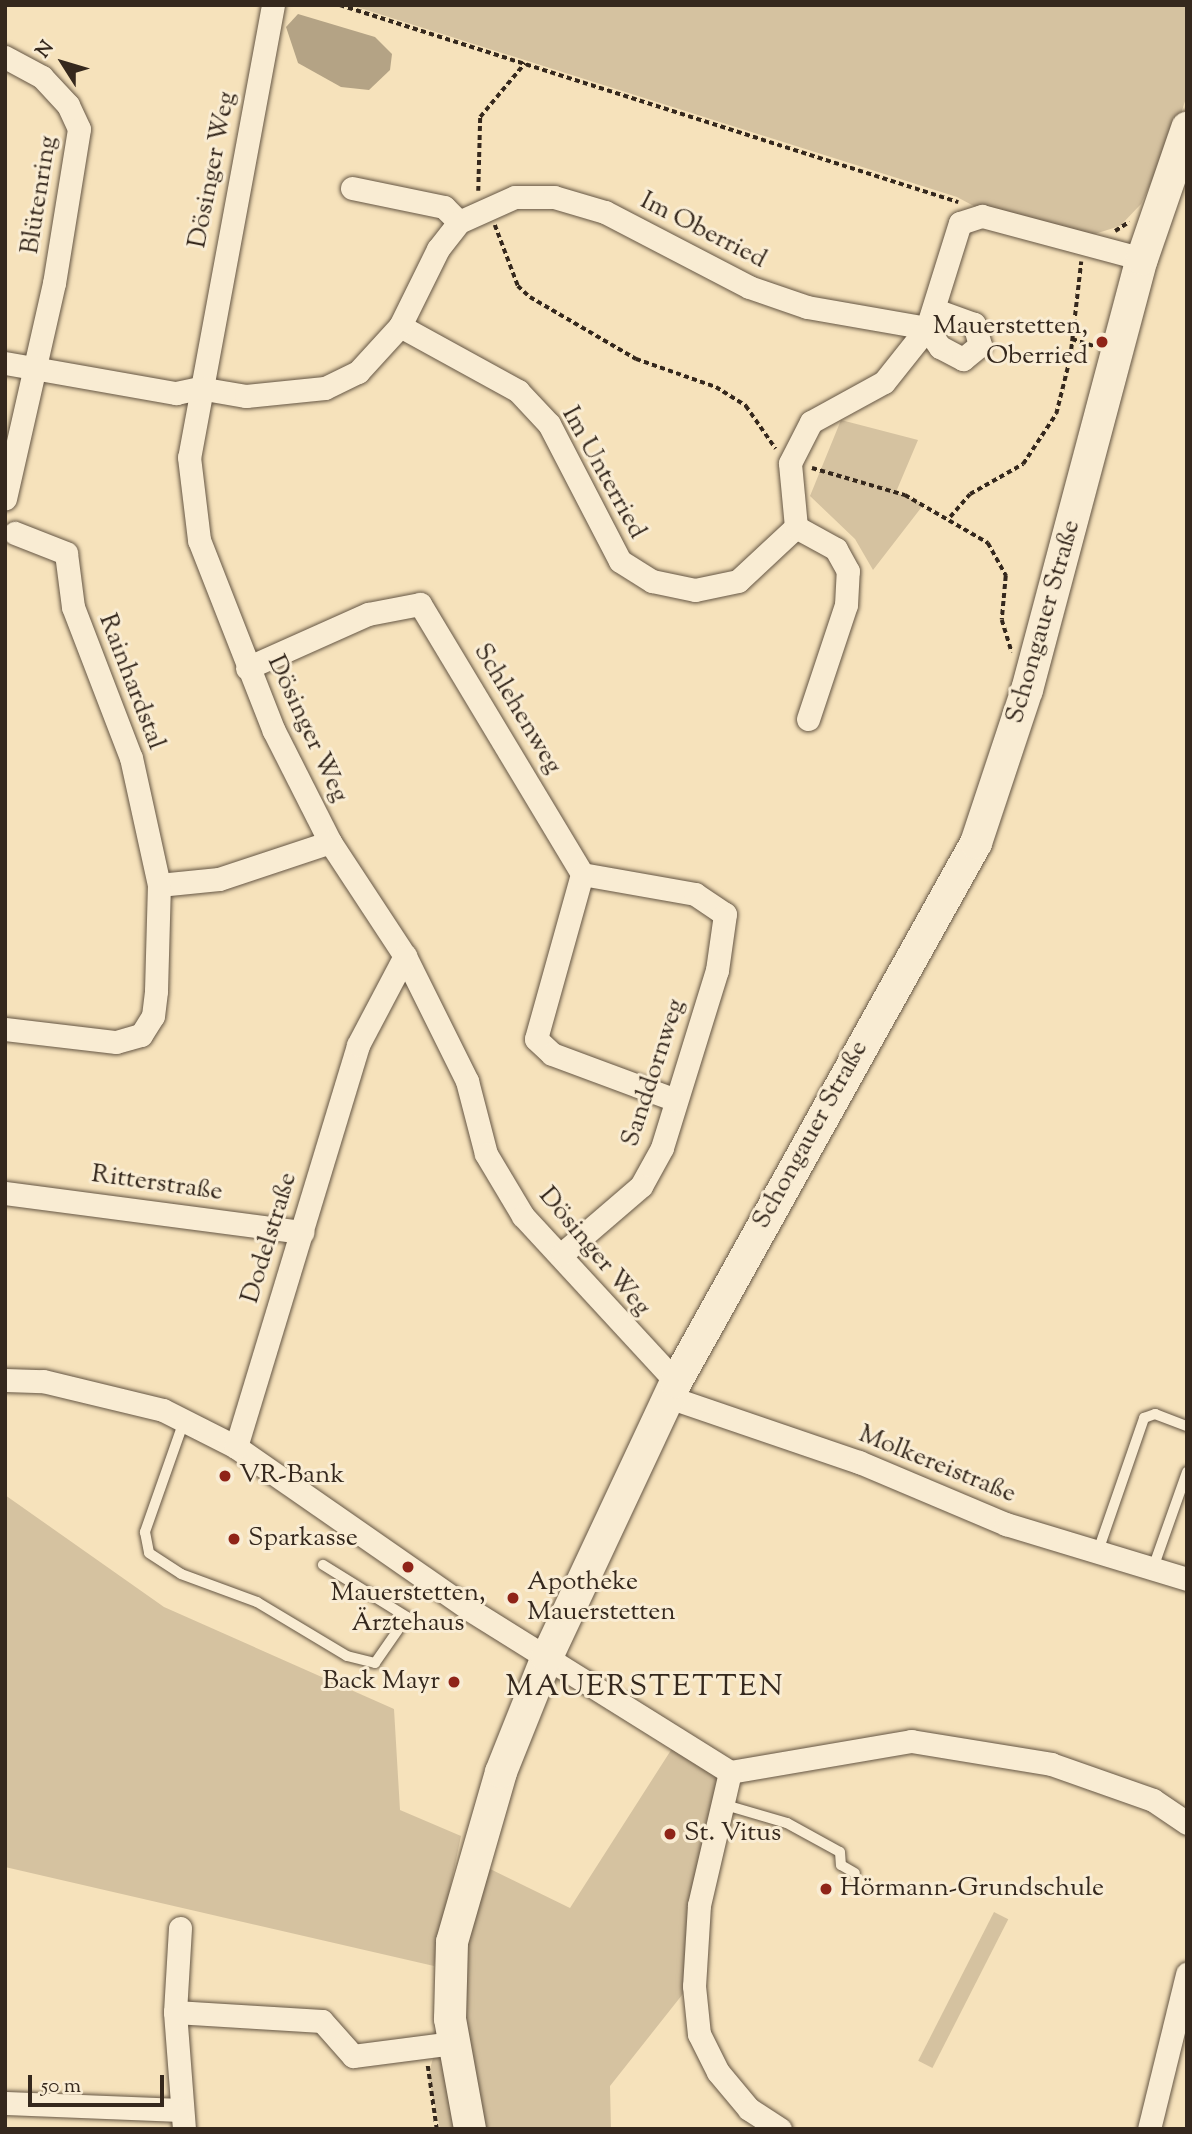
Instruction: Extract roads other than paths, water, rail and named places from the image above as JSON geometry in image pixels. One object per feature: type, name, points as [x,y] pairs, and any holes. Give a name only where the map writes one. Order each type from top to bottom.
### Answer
[{"type":"main road","name":"Schongauer Straße","points":[[470,2129],[443,2044],[452,1942],[501,1772],[547,1657],[672,1389],[976,843],[1027,690],[1142,260],[1186,132]]},
{"type":"street","name":"Dösinger Weg","points":[[273,5],[199,388],[189,457],[199,540],[247,668],[330,842],[405,956],[467,1080],[486,1154],[523,1216],[562,1254],[672,1389]]},
{"type":"street","name":"Blütenring","points":[[5,57],[42,77],[68,105],[79,129],[32,372]]},
{"type":"street","points":[[352,188],[444,206],[459,222]]},
{"type":"street","name":"Im Oberried","points":[[199,388],[246,396],[325,388],[358,372],[400,326],[438,249],[459,222],[484,208],[515,197],[554,197],[605,212],[748,287],[807,307],[931,319]]},
{"type":"street","points":[[808,719],[846,605],[848,571],[836,549],[796,527],[790,463],[811,422],[884,382],[931,319],[939,277],[960,223],[982,216],[1142,260]]},
{"type":"street","name":"Im Unterried","points":[[400,326],[518,391],[549,424],[620,561],[652,581],[695,590],[738,582],[796,527]]},
{"type":"street","points":[[5,363],[32,372],[176,393],[199,388]]},
{"type":"street","points":[[5,498],[32,372]]},
{"type":"street","name":"Rainhardstal","points":[[5,503],[16,518],[10,538],[66,553],[73,607],[131,758],[159,886],[155,1003],[141,1035],[116,1042],[5,1029]]},
{"type":"street","name":"Schlehenweg","points":[[247,668],[368,614],[420,604],[582,874]]},
{"type":"street","points":[[159,886],[219,879],[330,842]]},
{"type":"street","points":[[582,874],[536,1039],[552,1054],[676,1100]]},
{"type":"street","name":"Sanddornweg","points":[[562,1254],[641,1186],[676,1100],[717,970],[725,914],[695,894],[582,874]]},
{"type":"street","name":"Dodelstraße","points":[[236,1447],[358,1045],[405,956]]},
{"type":"street","name":"Ritterstraße","points":[[5,1192],[302,1232]]},
{"type":"street","points":[[5,1380],[43,1381],[184,1421],[236,1447],[547,1657],[730,1772],[911,1741],[1051,1764],[1153,1800],[1187,1822]]},
{"type":"street","name":"Molkereistraße","points":[[672,1389],[859,1462],[1006,1524],[1187,1579]]},
{"type":"street","points":[[730,1772],[699,1905],[694,1986],[699,2034],[718,2072],[749,2109],[780,2129]]},
{"type":"street","points":[[5,2103],[183,2120],[175,2012],[180,1928]]},
{"type":"street","points":[[1149,2129],[1187,1974]]},
{"type":"street","points":[[175,2012],[322,2021],[353,2056],[443,2044]]},
{"type":"lane","points":[[1097,1551],[1144,1418],[1155,1413],[1187,1426]]},
{"type":"lane","points":[[184,1421],[145,1532],[149,1553],[181,1574],[257,1602],[347,1656],[374,1663],[407,1617],[323,1564]]},
{"type":"lane","points":[[1153,1568],[1187,1472]]},
{"type":"lane","points":[[722,1804],[787,1823],[840,1852],[841,1865],[855,1872]]},
{"type":"place","name":"Mauerstetten, Oberried","points":[[1102,342]]},
{"type":"place","name":"VR-Bank","points":[[225,1476]]},
{"type":"place","name":"Sparkasse","points":[[234,1539]]},
{"type":"place","name":"Mauerstetten, Ärztehaus","points":[[408,1567]]},
{"type":"place","name":"Apotheke Mauerstetten","points":[[513,1598]]},
{"type":"place","name":"Back Mayr","points":[[454,1682]]},
{"type":"place","name":"St. Vitus","points":[[670,1834]]},
{"type":"place","name":"Hörmann-Grundschule","points":[[826,1889]]},
{"type":"district","name":"MAUERSTETTEN","points":[[645,1688]]}]
